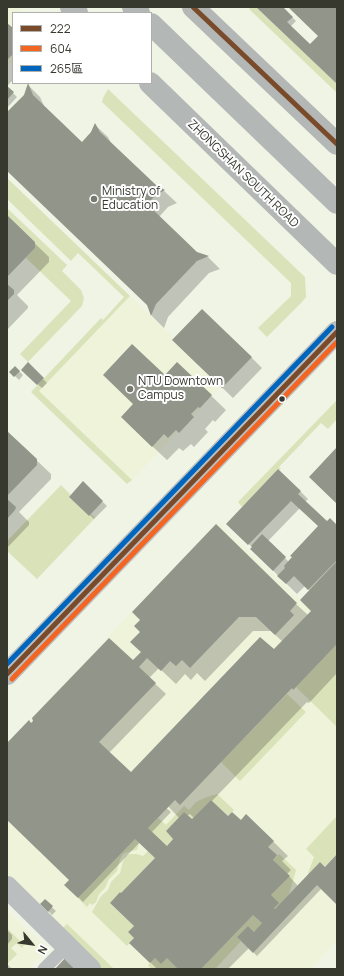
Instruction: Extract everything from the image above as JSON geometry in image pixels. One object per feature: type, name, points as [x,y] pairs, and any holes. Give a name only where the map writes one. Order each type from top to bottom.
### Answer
[{"type":"main road","points":[[193,7],[337,144]]},
{"type":"main road","points":[[152,25],[337,203]]},
{"type":"main road","name":"ZHONGSHAN SOUTH ROAD","points":[[151,84],[337,264]]},
{"type":"street","points":[[7,674],[337,332]]},
{"type":"street","points":[[7,887],[90,969]]},
{"type":"lane","points":[[44,969],[67,946]]},
{"type":"shaded area","points":[[7,7],[19,7],[24,12],[12,12],[12,63],[7,68]]},
{"type":"shaded area","points":[[251,7],[256,7],[337,84],[337,93],[249,9]]},
{"type":"shaded area","points":[[108,89],[305,277],[306,297],[267,337],[258,328],[291,296],[291,283],[102,102]]},
{"type":"shaded area","points":[[7,178],[130,296],[39,391],[132,480],[127,484],[31,392],[101,318],[103,320],[124,297],[78,253],[71,261],[7,199]]},
{"type":"shaded area","points":[[7,208],[67,265],[62,271],[81,290],[84,298],[82,306],[28,362],[20,354],[71,301],[26,258],[35,248],[35,242],[7,215]]},
{"type":"shaded area","name":"NTU Downtown Campus","points":[[130,296],[174,338],[172,340],[220,387],[179,433],[178,432],[132,480],[39,391]]},
{"type":"shaded area","points":[[337,400],[337,419],[328,429],[321,423],[279,467],[281,469],[278,469],[242,507],[238,502]]},
{"type":"shaded area","points":[[61,485],[71,495],[69,497],[89,516],[91,514],[95,518],[37,579],[7,551],[7,541]]},
{"type":"shaded area","points":[[218,522],[300,600],[337,561],[337,941],[310,969],[100,969],[7,881],[7,743]]},
{"type":"shaded area","points":[[337,644],[337,727],[296,687]]},
{"type":"shaded area","points":[[287,694],[306,712],[240,781],[221,762]]},
{"type":"shaded area","points":[[217,794],[234,810],[228,816],[211,800],[192,819],[184,812],[166,831],[173,839],[167,846],[148,828],[158,818],[166,825],[184,806],[189,810],[196,802]]},
{"type":"shaded area","points":[[337,816],[337,854],[325,867],[320,862],[307,876],[314,857],[306,849]]},
{"type":"shaded area","points":[[135,839],[139,843],[137,850],[123,854],[117,871],[109,879],[105,888],[99,894],[96,902],[92,905],[90,903],[87,907],[78,898]]},
{"type":"shaded area","points":[[148,851],[155,858],[110,903],[134,926],[128,932],[134,938],[127,946],[92,912],[101,896],[108,890],[111,882],[120,873],[126,856],[130,854],[137,854],[143,856]]},
{"type":"shaded area","points":[[279,854],[296,870],[289,894],[275,909],[271,895],[290,876],[273,860]]},
{"type":"shaded area","points":[[7,911],[47,949],[28,969],[7,969]]},
{"type":"shaded area","points":[[253,915],[262,923],[254,932],[248,926],[237,937],[241,941],[215,969],[201,969]]},
{"type":"shaded area","points":[[67,924],[114,969],[100,969],[60,931]]},
{"type":"shaded area","points":[[7,928],[24,945],[22,948],[17,943],[11,948],[17,954],[8,963]]},
{"type":"shaded area","points":[[155,958],[161,964],[167,958],[178,969],[151,969],[148,965]]},
{"type":"building","points":[[256,7],[283,7],[293,17],[287,22],[310,44],[318,36],[288,7],[337,7],[337,84]]},
{"type":"building","points":[[7,23],[12,27],[12,55],[7,60]]},
{"type":"building","name":"Ministry of Education","points":[[28,84],[33,95],[82,142],[91,132],[95,123],[100,132],[156,185],[165,190],[156,195],[147,204],[197,252],[209,256],[197,261],[156,304],[151,316],[147,305],[7,171],[7,112],[24,95]]},
{"type":"building","points":[[7,86],[14,92],[7,100]]},
{"type":"building","points":[[7,215],[35,242],[35,248],[7,277]]},
{"type":"building","points":[[7,284],[14,290],[14,294],[7,301]]},
{"type":"building","points":[[202,309],[252,357],[222,388],[172,340]]},
{"type":"building","points":[[132,344],[165,375],[177,362],[212,395],[200,408],[198,407],[191,414],[194,417],[179,433],[176,430],[168,438],[164,434],[152,447],[121,417],[133,404],[103,375]]},
{"type":"building","points":[[28,362],[44,378],[37,385],[21,370]]},
{"type":"building","points":[[15,366],[20,371],[14,377],[9,372]]},
{"type":"building","points":[[7,431],[37,459],[37,465],[7,496]]},
{"type":"building","points":[[337,447],[337,504],[309,477]]},
{"type":"building","points":[[278,469],[301,491],[298,494],[327,521],[330,518],[337,525],[337,560],[308,590],[294,576],[286,584],[277,576],[285,568],[284,566],[292,557],[290,556],[318,526],[291,501],[248,545],[226,524]]},
{"type":"building","points":[[83,481],[103,501],[89,516],[69,497]]},
{"type":"building","points":[[7,499],[16,507],[7,519]]},
{"type":"building","points":[[216,524],[297,603],[290,611],[294,615],[275,635],[256,617],[239,617],[190,668],[182,660],[176,666],[170,661],[161,671],[147,658],[139,667],[156,683],[99,742],[131,772],[260,637],[274,649],[311,611],[300,600],[337,561],[337,644],[293,690],[292,688],[180,805],[175,800],[148,828],[167,846],[173,839],[166,831],[184,812],[192,819],[211,800],[228,816],[232,812],[241,820],[246,814],[274,841],[268,847],[277,855],[273,860],[290,876],[271,895],[279,903],[274,908],[275,909],[320,862],[325,867],[337,854],[337,905],[317,885],[253,953],[237,937],[248,926],[254,932],[262,923],[253,915],[201,969],[178,969],[167,958],[161,964],[155,958],[150,963],[129,943],[134,938],[128,932],[134,926],[110,903],[155,858],[135,839],[78,898],[64,885],[69,880],[7,820],[7,743],[29,720],[31,723],[33,721],[32,718],[109,638],[133,660],[141,652],[130,642],[140,632],[134,626],[140,620],[132,612]]},
{"type":"building","points":[[262,534],[286,557],[273,571],[250,549]]},
{"type":"building","points":[[45,899],[53,906],[48,912],[40,904]]},
{"type":"building","points":[[66,957],[78,969],[55,969]]},
{"type":"transit line","name":"222","points":[[193,7],[337,144]]},
{"type":"transit line","name":"265區","points":[[7,664],[332,327]]},
{"type":"transit line","name":"222","points":[[7,674],[337,332]]},
{"type":"transit line","name":"604","points":[[12,679],[337,342]]},
{"type":"place","name":"Ministry of Education","points":[[94,199]]},
{"type":"place","name":"NTU Downtown Campus","points":[[130,389]]}]
